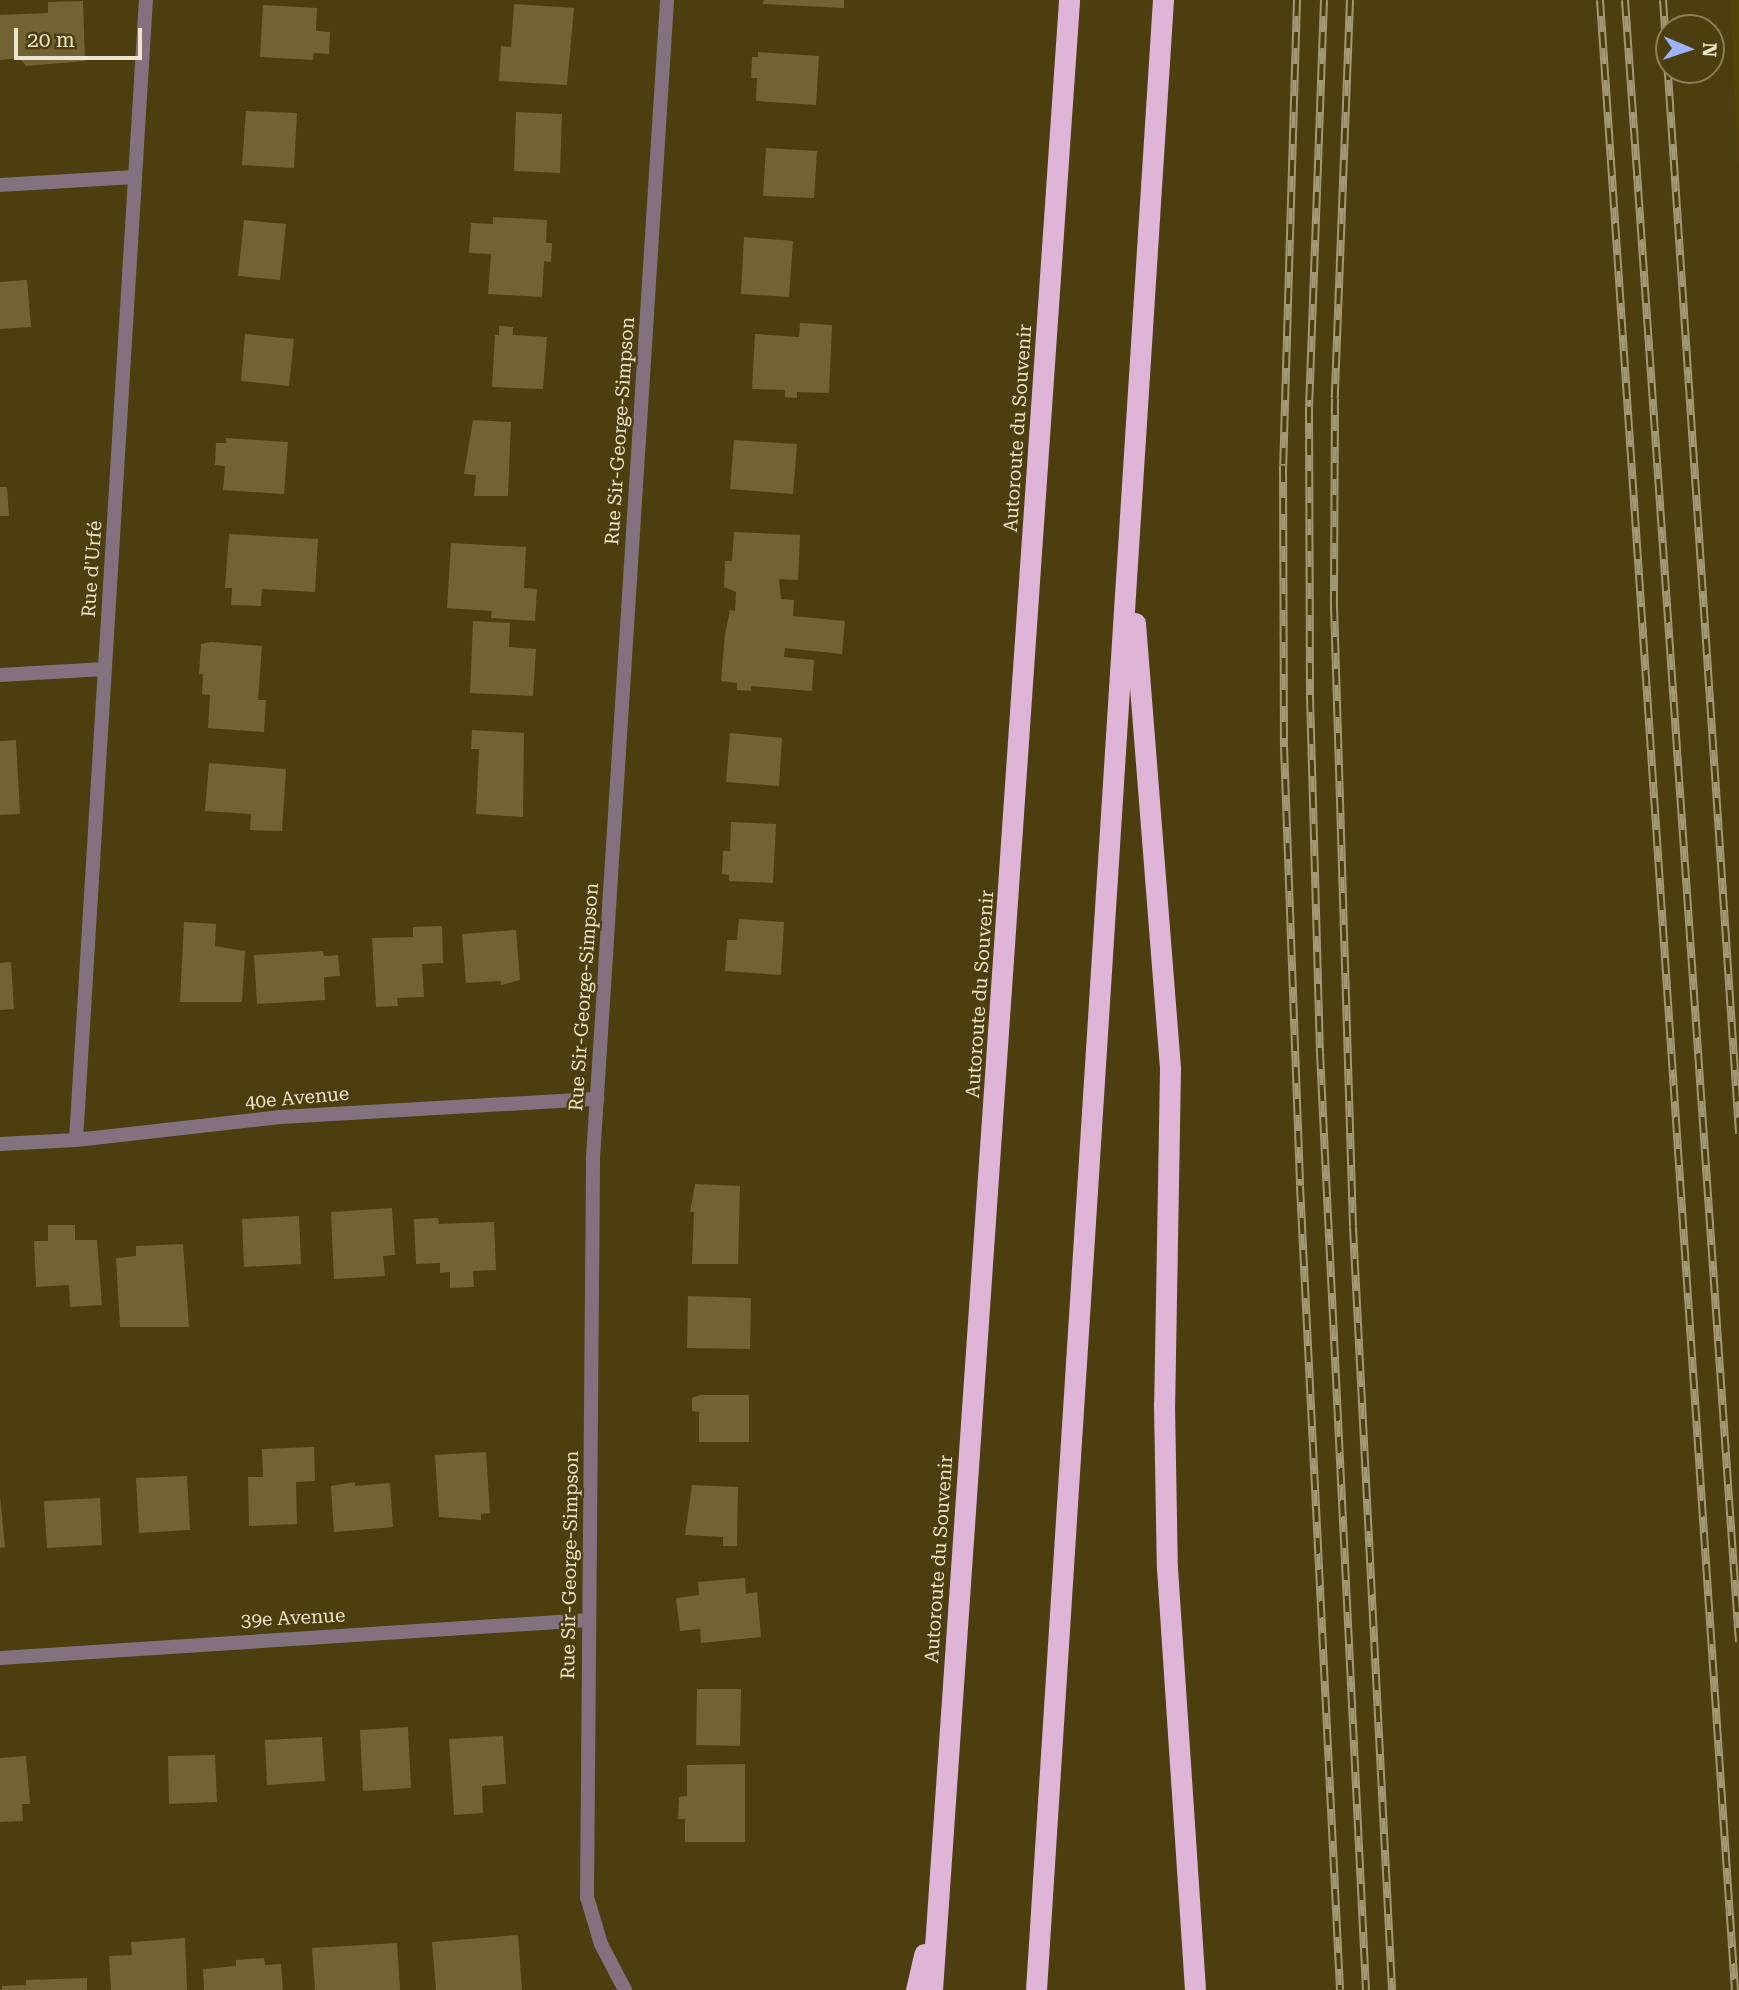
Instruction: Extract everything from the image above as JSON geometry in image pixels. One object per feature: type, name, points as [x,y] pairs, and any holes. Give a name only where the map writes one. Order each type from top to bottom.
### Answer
[{"type":"highway","name":"Autoroute du Souvenir","points":[[932,1990],[1069,0]]},
{"type":"highway","points":[[1038,1990],[1039,1936],[1163,0]]},
{"type":"highway","points":[[1129,547],[1170,1069],[1164,1404],[1167,1555],[1195,1990]]},
{"type":"highway","points":[[916,1990],[938,1891]]},
{"type":"street","name":"Rue d'Urfé","points":[[76,1140],[146,0]]},
{"type":"street","name":"Rue Sir-George-Simpson","points":[[625,1990],[601,1944],[587,1898],[588,1620],[597,1098],[667,0]]},
{"type":"street","points":[[0,185],[135,177]]},
{"type":"street","points":[[0,675],[105,670]]},
{"type":"street","name":"40e Avenue","points":[[0,1144],[76,1140],[281,1117],[597,1098]]},
{"type":"street","name":"39e Avenue","points":[[0,1658],[588,1620]]},
{"type":"shaded area","points":[[1730,0],[1739,0],[1739,171]]},
{"type":"building","points":[[764,0],[844,0],[844,8],[763,4]]},
{"type":"building","points":[[83,1],[85,61],[26,66],[20,58],[0,60],[0,15],[48,13],[48,2]]},
{"type":"building","points":[[514,4],[574,8],[567,85],[499,81],[501,46],[511,47]]},
{"type":"building","points":[[263,5],[317,8],[316,31],[330,32],[329,54],[314,53],[313,60],[260,57]]},
{"type":"building","points":[[758,52],[819,56],[816,105],[756,101],[757,78],[751,78],[752,57],[758,57]]},
{"type":"building","points":[[246,111],[297,113],[294,168],[242,165]]},
{"type":"building","points":[[516,112],[562,114],[560,173],[514,171]]},
{"type":"building","points":[[766,148],[817,151],[814,198],[763,196]]},
{"type":"building","points":[[493,217],[547,220],[546,243],[552,243],[551,262],[544,261],[542,297],[488,294],[491,254],[469,253],[471,223],[493,224]]},
{"type":"building","points":[[244,220],[286,224],[280,280],[238,276]]},
{"type":"building","points":[[744,237],[793,241],[789,297],[741,294]]},
{"type":"building","points":[[27,280],[31,327],[0,329],[0,282]]},
{"type":"building","points":[[800,323],[832,325],[829,393],[797,392],[797,398],[785,397],[785,390],[752,389],[755,334],[799,337]]},
{"type":"building","points":[[499,326],[513,327],[513,335],[547,337],[543,389],[492,387],[495,335],[499,335]]},
{"type":"building","points":[[245,334],[294,339],[289,386],[241,381]]},
{"type":"building","points":[[473,420],[511,422],[508,496],[474,496],[476,475],[464,474]]},
{"type":"building","points":[[226,438],[288,442],[284,494],[223,490],[225,466],[215,465],[216,443],[226,443]]},
{"type":"building","points":[[734,440],[797,444],[793,494],[730,489]]},
{"type":"building","points":[[0,487],[7,487],[9,516],[0,516]]},
{"type":"building","points":[[734,532],[800,535],[798,580],[779,579],[781,599],[794,600],[793,616],[845,621],[842,654],[785,648],[784,657],[814,660],[812,691],[751,686],[751,691],[737,690],[737,683],[721,681],[725,634],[730,610],[735,611],[736,592],[724,587],[725,561],[732,561]]},
{"type":"building","points":[[229,534],[318,539],[315,592],[262,589],[261,606],[231,605],[232,588],[225,588]]},
{"type":"building","points":[[451,543],[526,547],[524,588],[537,589],[535,621],[491,618],[492,611],[447,608]]},
{"type":"building","points":[[473,621],[510,623],[509,647],[536,649],[533,696],[470,693]]},
{"type":"building","points":[[211,642],[262,646],[258,700],[266,700],[264,732],[208,728],[210,695],[202,694],[203,674],[199,674],[201,644]]},
{"type":"building","points":[[472,730],[524,733],[523,817],[476,814],[479,749],[471,749]]},
{"type":"building","points":[[730,733],[782,738],[779,786],[726,782]]},
{"type":"building","points":[[16,740],[20,814],[0,815],[0,741]]},
{"type":"building","points":[[209,763],[286,769],[282,831],[250,830],[251,814],[205,811]]},
{"type":"building","points":[[731,822],[776,824],[773,883],[729,881],[729,875],[722,874],[723,851],[730,851]]},
{"type":"building","points":[[739,919],[784,922],[781,975],[725,971],[727,940],[737,940]]},
{"type":"building","points":[[184,922],[216,924],[215,946],[245,951],[242,1002],[180,1002]]},
{"type":"building","points":[[442,926],[443,963],[422,964],[424,997],[397,998],[398,1006],[376,1007],[372,938],[413,937],[413,927]]},
{"type":"building","points":[[516,930],[520,980],[501,985],[501,981],[466,983],[462,934]]},
{"type":"building","points":[[323,951],[324,956],[338,955],[340,976],[324,977],[325,1000],[257,1004],[254,955]]},
{"type":"building","points":[[11,962],[14,1009],[0,1010],[0,963]]},
{"type":"building","points":[[695,1184],[740,1186],[738,1264],[692,1264],[694,1212],[690,1212]]},
{"type":"building","points":[[392,1208],[395,1255],[383,1256],[385,1276],[334,1279],[331,1212]]},
{"type":"building","points":[[299,1216],[301,1264],[244,1267],[242,1219]]},
{"type":"building","points":[[438,1218],[439,1224],[494,1222],[496,1270],[473,1271],[474,1287],[450,1288],[450,1272],[440,1273],[440,1263],[416,1264],[414,1219]]},
{"type":"building","points":[[48,1225],[75,1225],[75,1240],[97,1240],[102,1305],[70,1307],[69,1285],[36,1287],[34,1241],[48,1241]]},
{"type":"building","points":[[183,1244],[189,1327],[120,1327],[116,1258],[136,1256],[136,1246]]},
{"type":"building","points":[[688,1296],[751,1298],[750,1349],[687,1348]]},
{"type":"building","points":[[700,1395],[749,1395],[749,1442],[699,1442],[699,1412],[692,1411],[692,1398]]},
{"type":"building","points":[[314,1447],[315,1481],[296,1482],[297,1524],[249,1526],[248,1477],[263,1477],[262,1449]]},
{"type":"building","points":[[486,1452],[490,1513],[481,1514],[481,1520],[439,1517],[435,1455]]},
{"type":"building","points":[[187,1476],[190,1530],[139,1533],[136,1478]]},
{"type":"building","points":[[355,1482],[355,1486],[390,1483],[393,1527],[334,1532],[331,1486]]},
{"type":"building","points":[[692,1485],[738,1487],[737,1546],[723,1546],[723,1537],[685,1535]]},
{"type":"building","points":[[0,1496],[5,1547],[0,1548]]},
{"type":"building","points":[[100,1498],[102,1545],[47,1548],[44,1501]]},
{"type":"building","points":[[745,1578],[746,1594],[757,1592],[761,1637],[701,1643],[700,1629],[680,1631],[676,1598],[699,1595],[698,1582]]},
{"type":"building","points":[[697,1689],[741,1689],[740,1746],[696,1745]]},
{"type":"building","points":[[408,1727],[411,1788],[363,1791],[360,1730]]},
{"type":"building","points":[[503,1736],[506,1784],[482,1786],[483,1813],[454,1815],[449,1739]]},
{"type":"building","points":[[322,1737],[325,1781],[267,1785],[265,1740]]},
{"type":"building","points":[[215,1755],[217,1802],[169,1804],[168,1756]]},
{"type":"building","points":[[26,1756],[30,1804],[22,1804],[23,1821],[0,1822],[0,1758]]},
{"type":"building","points":[[745,1764],[745,1842],[685,1842],[685,1819],[678,1819],[679,1797],[687,1796],[687,1765]]},
{"type":"building","points":[[518,1935],[522,1990],[436,1990],[432,1942]]},
{"type":"building","points":[[185,1938],[187,1990],[111,1990],[109,1956],[132,1955],[131,1942]]},
{"type":"building","points":[[397,1943],[400,1990],[315,1990],[312,1948]]},
{"type":"building","points":[[264,1958],[265,1965],[281,1964],[283,1990],[204,1990],[203,1969],[236,1966],[236,1960]]},
{"type":"building","points":[[87,1978],[87,1990],[2,1990],[2,1986],[26,1985],[26,1980]]},
{"type":"railway","points":[[1297,0],[1283,466],[1284,747],[1300,1186],[1340,1990]]},
{"type":"railway","points":[[1324,0],[1309,407],[1310,696],[1320,1053],[1366,1990]]},
{"type":"railway","points":[[1350,0],[1335,399],[1334,605],[1353,1227],[1392,1990]]},
{"type":"railway","points":[[1600,0],[1735,1990]]},
{"type":"railway","points":[[1625,0],[1739,1642]]},
{"type":"railway","points":[[1663,0],[1739,1133]]}]
